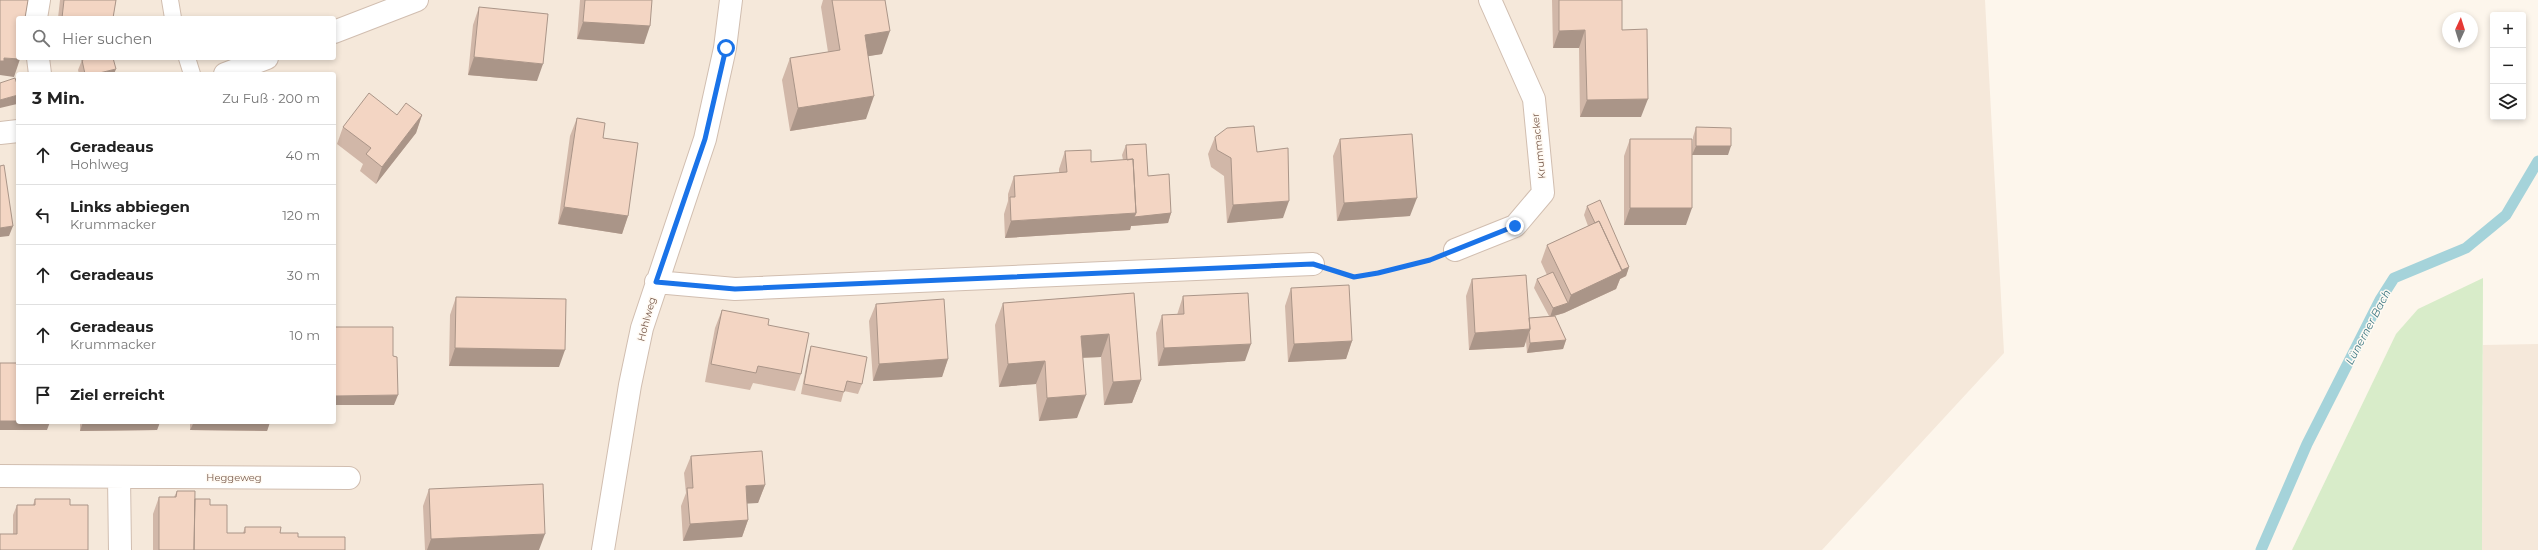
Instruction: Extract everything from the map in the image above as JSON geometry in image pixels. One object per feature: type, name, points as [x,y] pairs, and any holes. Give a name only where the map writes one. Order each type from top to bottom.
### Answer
[{"type":"street","points":[[36,16],[39,0]]},
{"type":"street","points":[[336,31],[417,0]]},
{"type":"street","name":"Hohlweg","points":[[603,550],[630,384],[642,328],[656,282],[705,139],[726,48],[731,0]]},
{"type":"street","name":"Krummacker","points":[[1455,250],[1515,226],[1543,193],[1534,99],[1490,0]]},
{"type":"street","points":[[38,60],[40,72]]},
{"type":"street","points":[[230,72],[262,60]]},
{"type":"street","points":[[0,134],[16,131]]},
{"type":"street","points":[[656,282],[735,289],[1313,264]]},
{"type":"street","name":"Heggeweg","points":[[0,476],[349,478]]},
{"type":"street","points":[[119,477],[120,550]]},
{"type":"lane","points":[[170,0],[173,16]]},
{"type":"lane","points":[[187,60],[191,72]]},
{"type":"path","points":[[1313,264],[1354,277],[1430,260],[1455,250]]},
{"type":"shaded area","points":[[0,0],[1985,0],[2004,353],[1822,550],[0,550]]},
{"type":"shaded area","points":[[2538,344],[2538,550],[2482,550],[2483,345]]},
{"type":"green space","points":[[2483,278],[2482,550],[2292,550],[2396,334],[2418,309]]},
{"type":"building","points":[[0,0],[28,0],[25,16],[16,16],[16,59],[4,58],[4,61],[0,61]]},
{"type":"building","points":[[64,0],[116,0],[113,16],[62,16]]},
{"type":"building","points":[[585,0],[652,0],[650,26],[583,22]]},
{"type":"building","points":[[832,0],[885,0],[890,31],[865,35],[874,96],[798,108],[790,58],[840,50]]},
{"type":"building","points":[[1559,0],[1622,0],[1622,30],[1647,29],[1648,99],[1587,100],[1585,30],[1559,31]]},
{"type":"building","points":[[479,7],[548,14],[543,64],[474,57]]},
{"type":"building","points":[[82,60],[114,60],[116,69],[103,72],[85,72]]},
{"type":"building","points":[[15,78],[16,96],[0,100],[0,83]]},
{"type":"building","points":[[369,93],[397,115],[406,103],[422,115],[382,167],[366,154],[371,148],[343,127]]},
{"type":"building","points":[[577,118],[605,123],[603,138],[638,143],[628,216],[564,207]]},
{"type":"building","points":[[1254,126],[1257,152],[1288,148],[1289,201],[1233,205],[1231,158],[1217,150],[1215,137],[1227,128]]},
{"type":"building","points":[[1696,127],[1731,128],[1731,146],[1696,146]]},
{"type":"building","points":[[1412,134],[1417,198],[1344,203],[1340,139]]},
{"type":"building","points":[[1630,139],[1692,139],[1692,208],[1630,208]]},
{"type":"building","points":[[1146,144],[1148,176],[1169,174],[1171,213],[1134,217],[1136,213],[1133,159],[1127,160],[1126,145]]},
{"type":"building","points":[[1091,150],[1091,162],[1133,159],[1136,213],[1011,221],[1010,197],[1015,197],[1014,176],[1067,172],[1065,151]]},
{"type":"building","points":[[4,165],[13,226],[0,228],[0,166]]},
{"type":"building","points":[[1600,200],[1629,267],[1622,270],[1599,221],[1595,223],[1587,206]]},
{"type":"building","points":[[1599,221],[1622,271],[1571,295],[1547,245]]},
{"type":"building","points":[[1553,272],[1568,303],[1553,308],[1537,279]]},
{"type":"building","points":[[1526,275],[1530,329],[1475,333],[1472,279]]},
{"type":"building","points":[[1349,285],[1352,341],[1294,344],[1291,288]]},
{"type":"building","points":[[1134,293],[1141,380],[1113,382],[1109,334],[1081,336],[1086,395],[1047,398],[1045,361],[1008,364],[1003,303]]},
{"type":"building","points":[[1248,293],[1251,344],[1164,348],[1162,315],[1184,314],[1183,296]]},
{"type":"building","points":[[456,297],[566,299],[565,350],[455,348]]},
{"type":"building","points":[[944,299],[948,359],[879,364],[876,304]]},
{"type":"building","points":[[722,310],[769,319],[768,325],[809,333],[801,374],[758,366],[756,373],[711,364]]},
{"type":"building","points":[[1555,316],[1566,340],[1530,343],[1529,318]]},
{"type":"building","points":[[336,327],[393,327],[393,356],[397,357],[398,395],[336,396]]},
{"type":"building","points":[[811,346],[867,357],[862,384],[847,381],[844,392],[804,384]]},
{"type":"building","points":[[0,363],[16,363],[16,421],[0,421]]},
{"type":"building","points":[[762,451],[765,485],[746,486],[748,520],[690,524],[687,488],[693,488],[691,456]]},
{"type":"building","points":[[543,484],[545,534],[431,539],[429,489]]},
{"type":"building","points":[[177,491],[195,491],[194,550],[159,550],[159,497],[176,497]]},
{"type":"building","points":[[35,499],[70,499],[70,505],[88,505],[88,550],[0,550],[0,534],[17,534],[17,505],[35,505]]},
{"type":"building","points":[[195,499],[210,499],[210,505],[227,505],[227,533],[245,533],[245,527],[281,527],[280,533],[298,533],[298,537],[345,537],[345,550],[194,550]]},
{"type":"waterway","name":"Lünerner Bach","points":[[2261,550],[2307,444],[2380,300],[2394,278],[2466,248],[2506,215],[2538,161]]},
{"type":"route","points":[[726,48],[705,139],[656,282],[735,289],[1313,264],[1354,277],[1378,273],[1430,260],[1515,226]]}]
